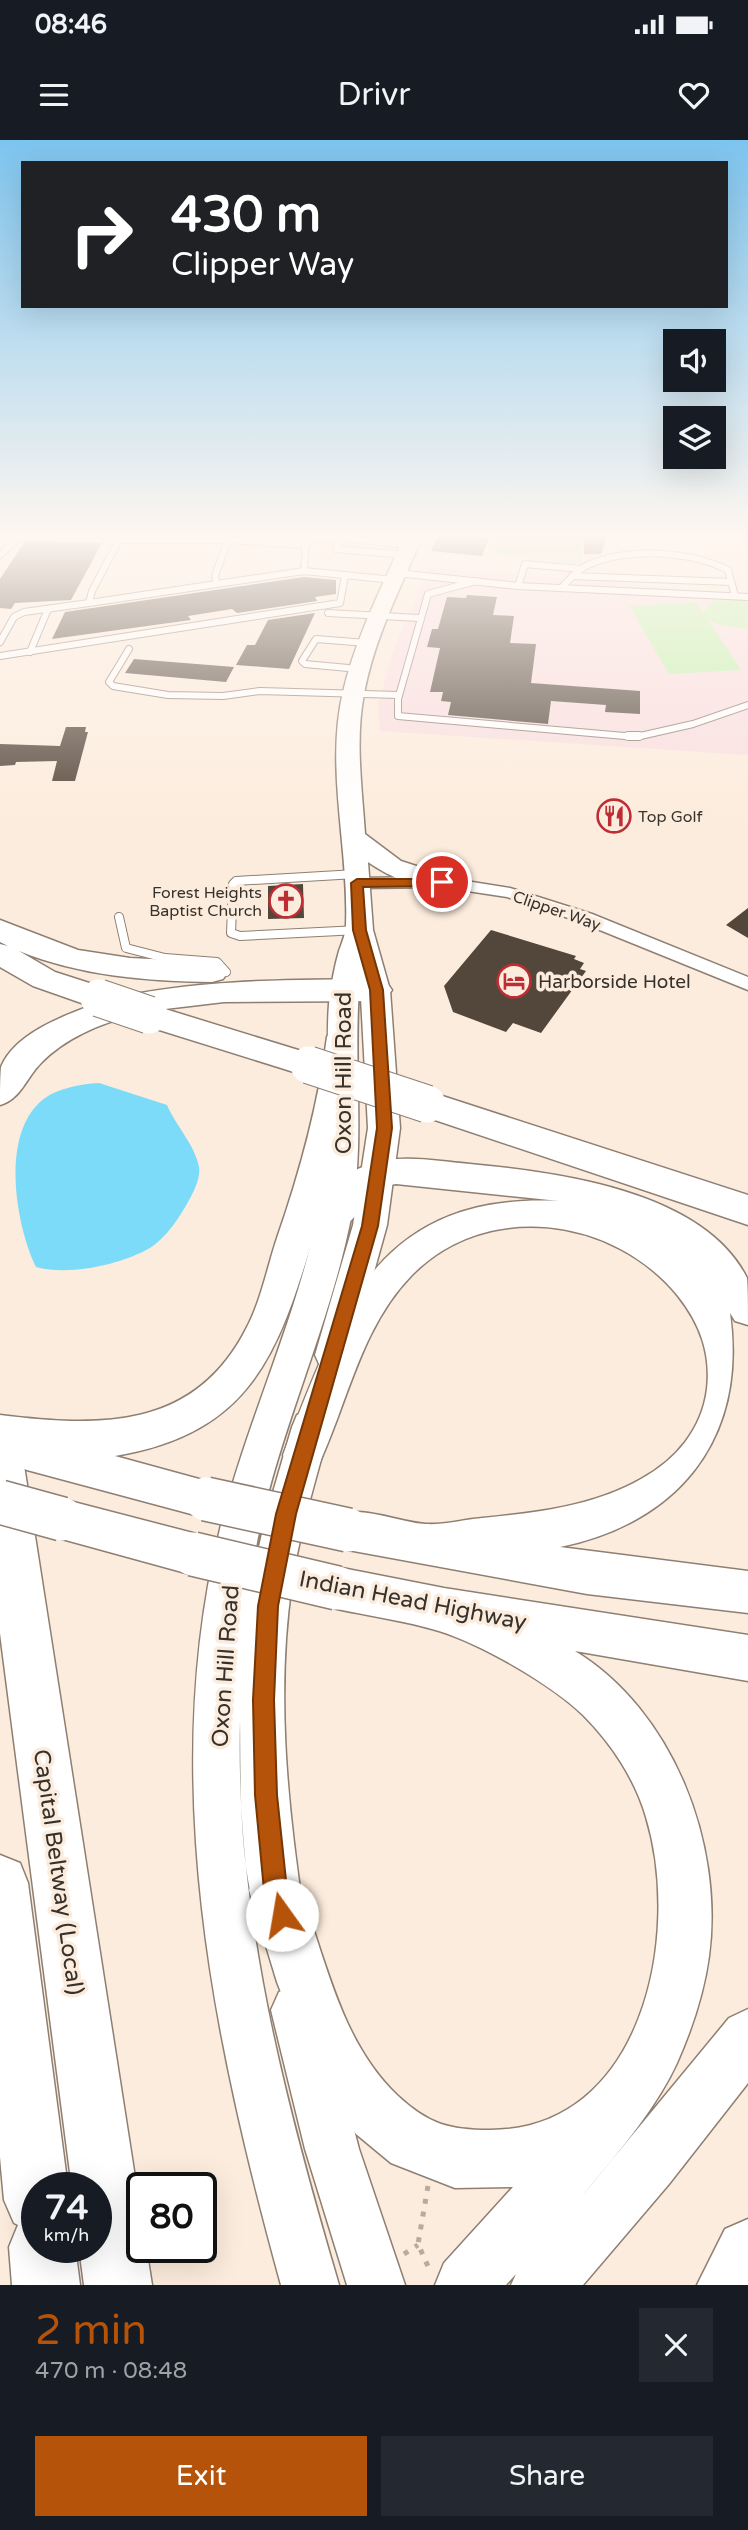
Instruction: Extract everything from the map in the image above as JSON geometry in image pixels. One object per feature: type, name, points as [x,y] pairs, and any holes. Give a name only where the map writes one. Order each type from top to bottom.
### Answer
[{"type":"highway","points":[[0,929],[39,948],[106,965],[179,972],[359,978]]},
{"type":"highway","points":[[0,954],[44,979],[99,998],[748,1210]]},
{"type":"highway","points":[[0,1093],[20,1065],[41,1045],[95,1013],[144,1000],[174,996],[359,978]]},
{"type":"highway","points":[[0,1433],[31,1451],[147,1432],[179,1419],[218,1394],[243,1370],[265,1331],[320,1160],[342,1037]]},
{"type":"highway","points":[[333,1219],[351,1193],[366,1179],[380,1173],[412,1172],[536,1184],[619,1201],[679,1231],[710,1258],[748,1310]]},
{"type":"highway","points":[[303,1455],[345,1354],[377,1294],[412,1254],[459,1224],[503,1214],[563,1214],[598,1222],[636,1238],[667,1260],[694,1286],[715,1319],[728,1357],[727,1392],[718,1428],[692,1466],[658,1492],[609,1514],[515,1534],[428,1544]]},
{"type":"highway","points":[[0,1444],[206,1499],[348,1530],[587,1573],[748,1592]]},
{"type":"highway","name":"Capital Beltway (Local)","points":[[31,1451],[118,2285]]},
{"type":"highway","name":"Indian Head Highway","points":[[0,1502],[193,1555],[337,1588],[444,1610],[748,1658]]},
{"type":"highway","points":[[444,1610],[566,1672],[599,1698],[629,1731],[652,1770],[674,1823],[685,1886],[686,1933],[678,1981],[656,2045],[619,2103],[557,2180],[449,2280]]},
{"type":"highway","points":[[0,1883],[34,2172]]},
{"type":"highway","points":[[275,1890],[305,1987],[338,2064],[366,2104],[410,2140],[431,2151],[477,2162],[523,2156],[562,2144],[591,2127],[619,2103]]},
{"type":"highway","points":[[542,2285],[599,2225],[682,2124],[748,2037]]},
{"type":"highway","points":[[564,2285],[599,2225]]},
{"type":"highway","points":[[731,2285],[748,2252]]},
{"type":"highway","points":[[44,2263],[47,2285]]},
{"type":"main road","name":"Oxon Hill Road","points":[[371,633],[353,694],[348,742],[360,930],[359,978],[384,1114],[380,1173],[370,1226],[279,1546],[265,1637],[265,1759],[275,1890],[288,1969],[313,2088],[352,2221],[389,2270]]},
{"type":"main road","points":[[352,834],[365,848],[394,867],[442,882]]},
{"type":"main road","name":"Oxon Hill Road","points":[[310,2285],[267,2130],[240,2001],[218,1799],[218,1704],[224,1622],[246,1510],[333,1219],[345,1126],[342,1037],[359,978]]},
{"type":"street","name":"Clipper Way","points":[[356,878],[442,882],[510,893],[748,984]]},
{"type":"lane","points":[[30,652],[38,633]]},
{"type":"lane","points":[[0,656],[150,633]]},
{"type":"lane","points":[[415,633],[399,695],[398,716],[408,720],[619,737],[661,733],[748,705]]},
{"type":"lane","points":[[359,668],[305,664],[302,661],[316,639],[367,643]]},
{"type":"lane","points":[[129,649],[109,682],[113,686],[168,695],[223,696],[247,691],[399,695]]},
{"type":"lane","points":[[356,878],[236,881],[233,884],[231,933],[240,936],[360,930]]},
{"type":"lane","points":[[119,917],[126,948],[165,958],[217,962],[226,972]]},
{"type":"path","points":[[389,2270],[418,2244],[428,2183]]},
{"type":"path","points":[[418,2244],[449,2280]]},
{"type":"shaded area","points":[[401,633],[748,633],[748,755],[380,731],[378,705],[392,654]]},
{"type":"green space","points":[[645,633],[717,633],[741,670],[669,674]]},
{"type":"water","points":[[99,1083],[167,1105],[197,1159],[199,1176],[196,1185],[172,1227],[150,1248],[94,1267],[64,1270],[36,1267],[18,1207],[16,1160],[20,1138],[27,1119],[45,1098],[67,1088]]},
{"type":"building","points":[[55,633],[95,633],[52,639]]},
{"type":"building","points":[[261,633],[306,633],[289,669],[236,665],[247,645],[255,645]]},
{"type":"building","points":[[431,633],[511,633],[510,643],[536,644],[531,683],[640,691],[640,714],[605,712],[606,705],[551,701],[548,724],[448,715],[451,702],[441,701],[443,692],[430,692],[440,648],[427,647]]},
{"type":"building","points":[[134,659],[234,667],[226,682],[125,673]]},
{"type":"building","points":[[66,727],[86,727],[85,732],[88,732],[75,781],[52,781],[57,761],[16,762],[15,765],[0,766],[0,744],[60,746]]},
{"type":"building","name":"Forest Heights Baptist Church","points":[[303,884],[304,918],[268,919],[268,886]]},
{"type":"building","points":[[748,908],[748,938],[726,925]]},
{"type":"building","name":"Harborside Hotel","points":[[491,930],[576,956],[574,959],[584,963],[580,969],[586,971],[541,1033],[513,1023],[506,1032],[453,1012],[444,986]]},
{"type":"place","name":"Top Golf","points":[[614,816]]},
{"type":"place","name":"Forest Heights Baptist Church","points":[[286,901]]},
{"type":"place","name":"Harborside Hotel","points":[[514,981]]},
{"type":"route","points":[[282,1915],[275,1890],[266,1795],[263,1700],[268,1606],[286,1514],[370,1226],[380,1173],[384,1128],[381,1039],[376,990],[372,966],[360,930],[357,883],[442,882]]}]
